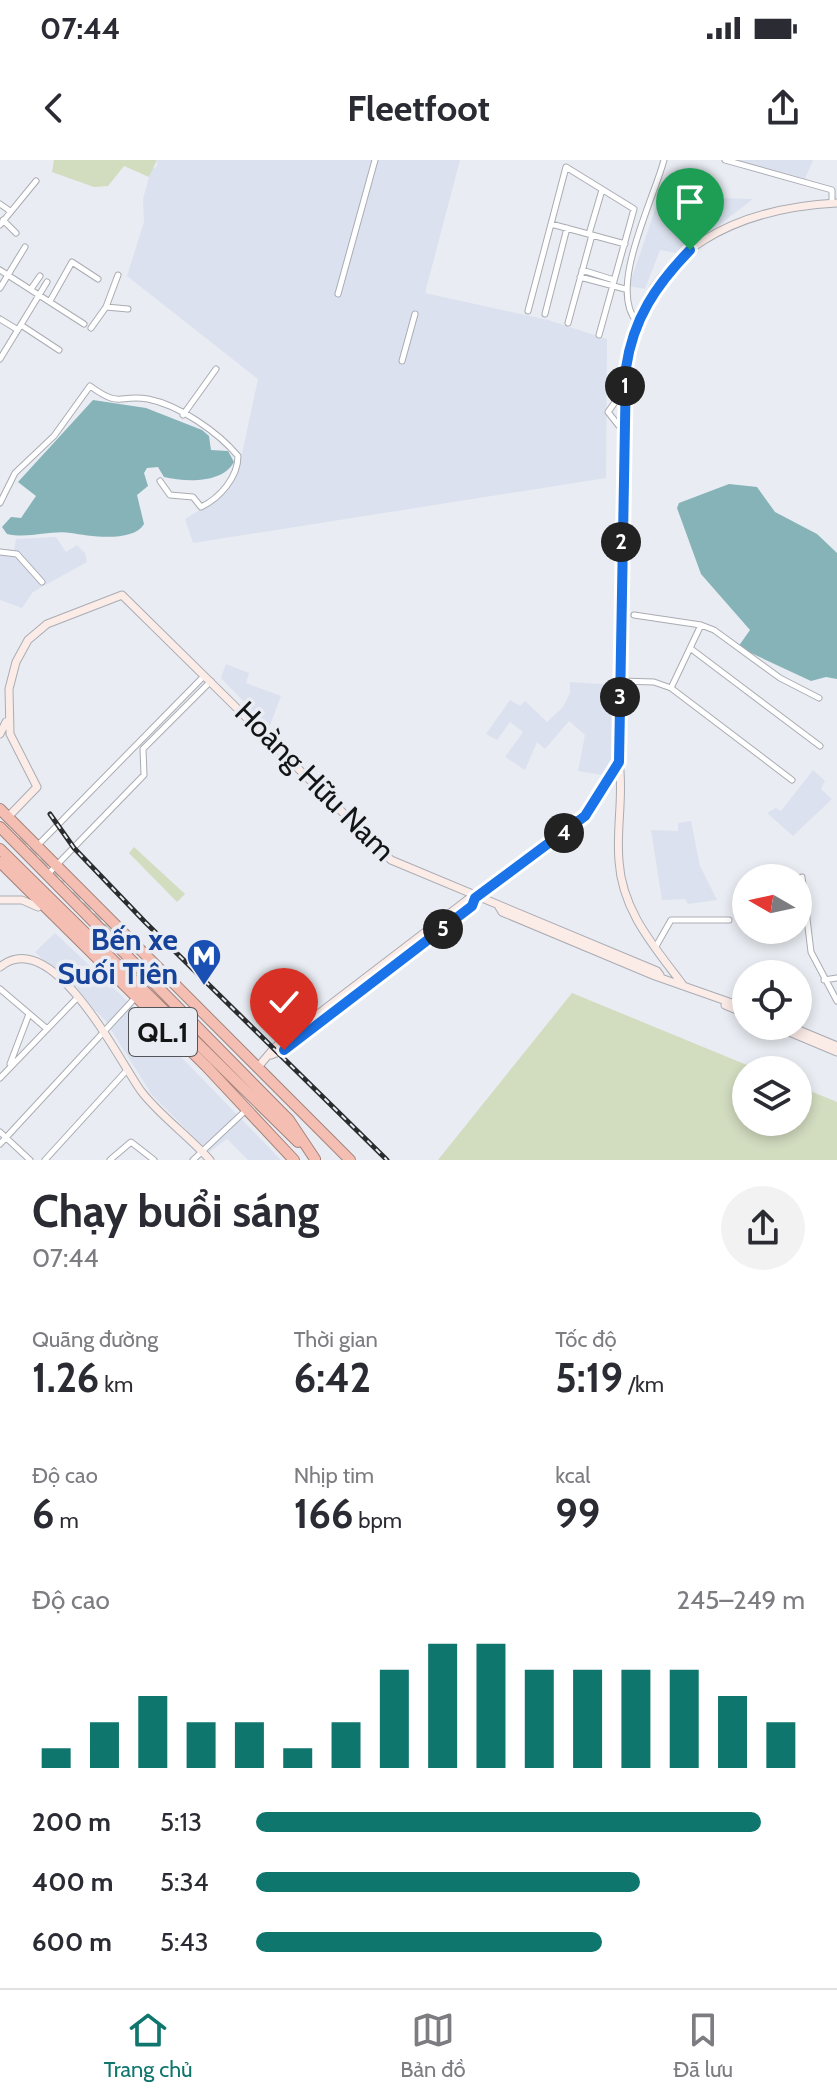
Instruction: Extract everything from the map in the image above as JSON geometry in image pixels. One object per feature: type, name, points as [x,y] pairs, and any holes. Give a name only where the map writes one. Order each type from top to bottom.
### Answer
[{"type":"highway","points":[[3,815],[20,837]]},
{"type":"highway","name":"QL.1","points":[[3,815],[348,1160]]},
{"type":"highway","name":"QL.1","points":[[0,827],[243,1081]]},
{"type":"highway","name":"QL.1","points":[[0,849],[243,1081],[289,1120],[315,1160]]},
{"type":"highway","name":"QL.1","points":[[0,862],[38,907],[79,944]]},
{"type":"highway","name":"QL.1","points":[[0,869],[294,1160]]},
{"type":"highway","points":[[65,882],[74,891]]},
{"type":"highway","name":"QL.1","points":[[132,949],[236,1053]]},
{"type":"highway","name":"QL.1","points":[[134,999],[244,1112],[285,1160]]},
{"type":"highway","points":[[243,1081],[258,1067]]},
{"type":"highway","name":"QL.1","points":[[272,1089],[348,1160]]},
{"type":"street","points":[[338,294],[375,160]]},
{"type":"street","points":[[637,322],[630,313],[625,289],[664,160]]},
{"type":"street","points":[[683,985],[655,949],[627,902],[618,859],[622,783],[619,762],[623,431],[628,350],[637,322],[663,279],[690,250],[715,231],[750,215],[834,203],[834,192],[725,160]]},
{"type":"street","points":[[528,311],[566,167],[632,206],[632,220],[599,335]]},
{"type":"street","points":[[16,233],[2,222],[36,181]]},
{"type":"street","points":[[568,323],[602,190]]},
{"type":"street","points":[[0,204],[10,211]]},
{"type":"street","points":[[632,220],[641,233]]},
{"type":"street","points":[[551,224],[625,244]]},
{"type":"street","points":[[545,314],[567,228]]},
{"type":"street","points":[[0,288],[25,247]]},
{"type":"street","points":[[50,301],[72,262],[98,279]]},
{"type":"street","points":[[0,270],[84,324]]},
{"type":"street","points":[[582,270],[625,289]]},
{"type":"street","points":[[91,328],[106,307],[118,275]]},
{"type":"street","points":[[31,289],[40,276]]},
{"type":"street","points":[[580,277],[614,284]]},
{"type":"street","points":[[0,359],[47,282]]},
{"type":"street","points":[[106,307],[128,309]]},
{"type":"street","points":[[402,361],[415,314]]},
{"type":"street","points":[[0,319],[59,350]]},
{"type":"street","points":[[183,415],[216,369]]},
{"type":"street","points":[[0,502],[15,473],[54,436],[90,386],[112,401],[147,399],[183,415],[200,423],[236,453],[238,465],[227,485],[204,506],[199,506],[193,497],[170,495],[160,481]]},
{"type":"street","points":[[623,431],[608,412],[625,389]]},
{"type":"street","points":[[0,552],[17,554],[42,582]]},
{"type":"street","name":"Hoàng Hữu Nam","points":[[0,734],[6,725],[4,702],[8,675],[25,638],[56,614],[116,591],[131,596],[391,860],[499,907],[502,912],[732,1005]]},
{"type":"street","name":"Hoàng Hữu Nam","points":[[3,815],[37,787],[13,746],[8,702],[16,662],[37,631],[59,618],[122,595],[221,689]]},
{"type":"street","points":[[634,615],[701,625],[780,678],[819,698]]},
{"type":"street","points":[[671,688],[701,625]]},
{"type":"street","points":[[690,648],[820,746]]},
{"type":"street","points":[[28,855],[208,678]]},
{"type":"street","points":[[47,875],[144,775],[143,749],[208,678]]},
{"type":"street","points":[[621,681],[654,682],[671,688],[792,780]]},
{"type":"street","points":[[258,1067],[275,1047],[337,1005],[585,816],[619,762]]},
{"type":"street","points":[[0,900],[22,900],[38,907]]},
{"type":"street","points":[[655,949],[671,920],[729,920]]},
{"type":"street","points":[[810,944],[824,980],[837,1001]]},
{"type":"street","points":[[0,967],[14,958],[32,958],[78,997],[105,1029],[142,1092],[210,1160]]},
{"type":"street","points":[[660,975],[667,964]]},
{"type":"street","points":[[824,980],[837,978]]},
{"type":"street","points":[[0,989],[46,1028]]},
{"type":"street","points":[[0,1078],[78,997]]},
{"type":"street","points":[[0,1144],[134,999]]},
{"type":"street","points":[[8,1069],[29,1014]]},
{"type":"street","points":[[812,1036],[837,1046]]},
{"type":"street","points":[[808,1040],[837,1052]]},
{"type":"street","points":[[45,1160],[128,1069]]},
{"type":"street","points":[[193,1160],[244,1112]]},
{"type":"street","points":[[0,1132],[30,1160]]},
{"type":"street","points":[[110,1160],[131,1142],[154,1160]]},
{"type":"shaded area","points":[[157,160],[460,160],[425,293],[548,320],[607,339],[606,478],[193,543],[185,519],[216,500],[240,463],[258,379],[127,276],[144,222],[143,199]]},
{"type":"shaded area","points":[[736,160],[813,160],[805,179]]},
{"type":"shaded area","points":[[664,184],[717,198],[753,199],[681,254],[660,250],[645,289],[629,286]]},
{"type":"shaded area","points":[[56,537],[66,552],[77,545],[85,553],[87,562],[33,592],[22,608],[0,600],[0,549],[14,550],[16,539]]},
{"type":"shaded area","points":[[226,664],[249,673],[246,683],[281,696],[269,728],[221,678]]},
{"type":"shaded area","points":[[570,682],[615,685],[616,761],[608,776],[578,771],[585,735],[569,721],[545,749],[537,742],[525,770],[505,757],[523,732],[510,722],[497,740],[486,734],[510,700],[520,706],[525,701],[547,722],[563,707],[570,693]]},
{"type":"shaded area","points":[[813,770],[825,781],[821,789],[832,799],[793,836],[767,813],[776,808],[781,811]]},
{"type":"shaded area","points":[[691,821],[700,866],[717,900],[688,904],[685,899],[662,900],[651,830],[678,831],[678,823]]},
{"type":"shaded area","points":[[55,933],[123,997],[281,1160],[248,1160],[227,1139],[209,1152],[152,1095],[105,1020],[35,952]]},
{"type":"green space","points":[[54,160],[157,160],[149,177],[124,166],[108,186],[94,187],[52,172]]},
{"type":"green space","points":[[134,847],[185,894],[177,902],[129,853]]},
{"type":"green space","points":[[572,993],[732,1059],[732,1136],[812,1136],[812,1092],[837,1102],[837,1160],[438,1160]]},
{"type":"water","points":[[93,400],[146,408],[202,430],[209,436],[211,450],[228,451],[234,462],[221,474],[202,480],[164,477],[158,467],[147,468],[144,473],[148,486],[137,495],[144,524],[130,534],[110,537],[63,532],[23,536],[7,534],[2,527],[11,517],[21,518],[36,496],[18,482]]},
{"type":"water","points":[[729,484],[757,487],[775,512],[817,534],[837,553],[837,679],[826,677],[811,681],[738,647],[750,630],[701,574],[677,508],[679,503]]},
{"type":"tunnel","points":[[20,837],[65,882]]},
{"type":"tunnel","points":[[74,891],[132,949]]},
{"type":"railway","points":[[50,814],[74,848],[145,922],[387,1160]]},
{"type":"place","name":"Bến xe Suối Tiên","points":[[204,987]]},
{"type":"route","points":[[284,1050],[472,906],[475,898],[585,816],[596,804],[619,762],[621,522],[628,350],[647,302],[690,250]]}]
